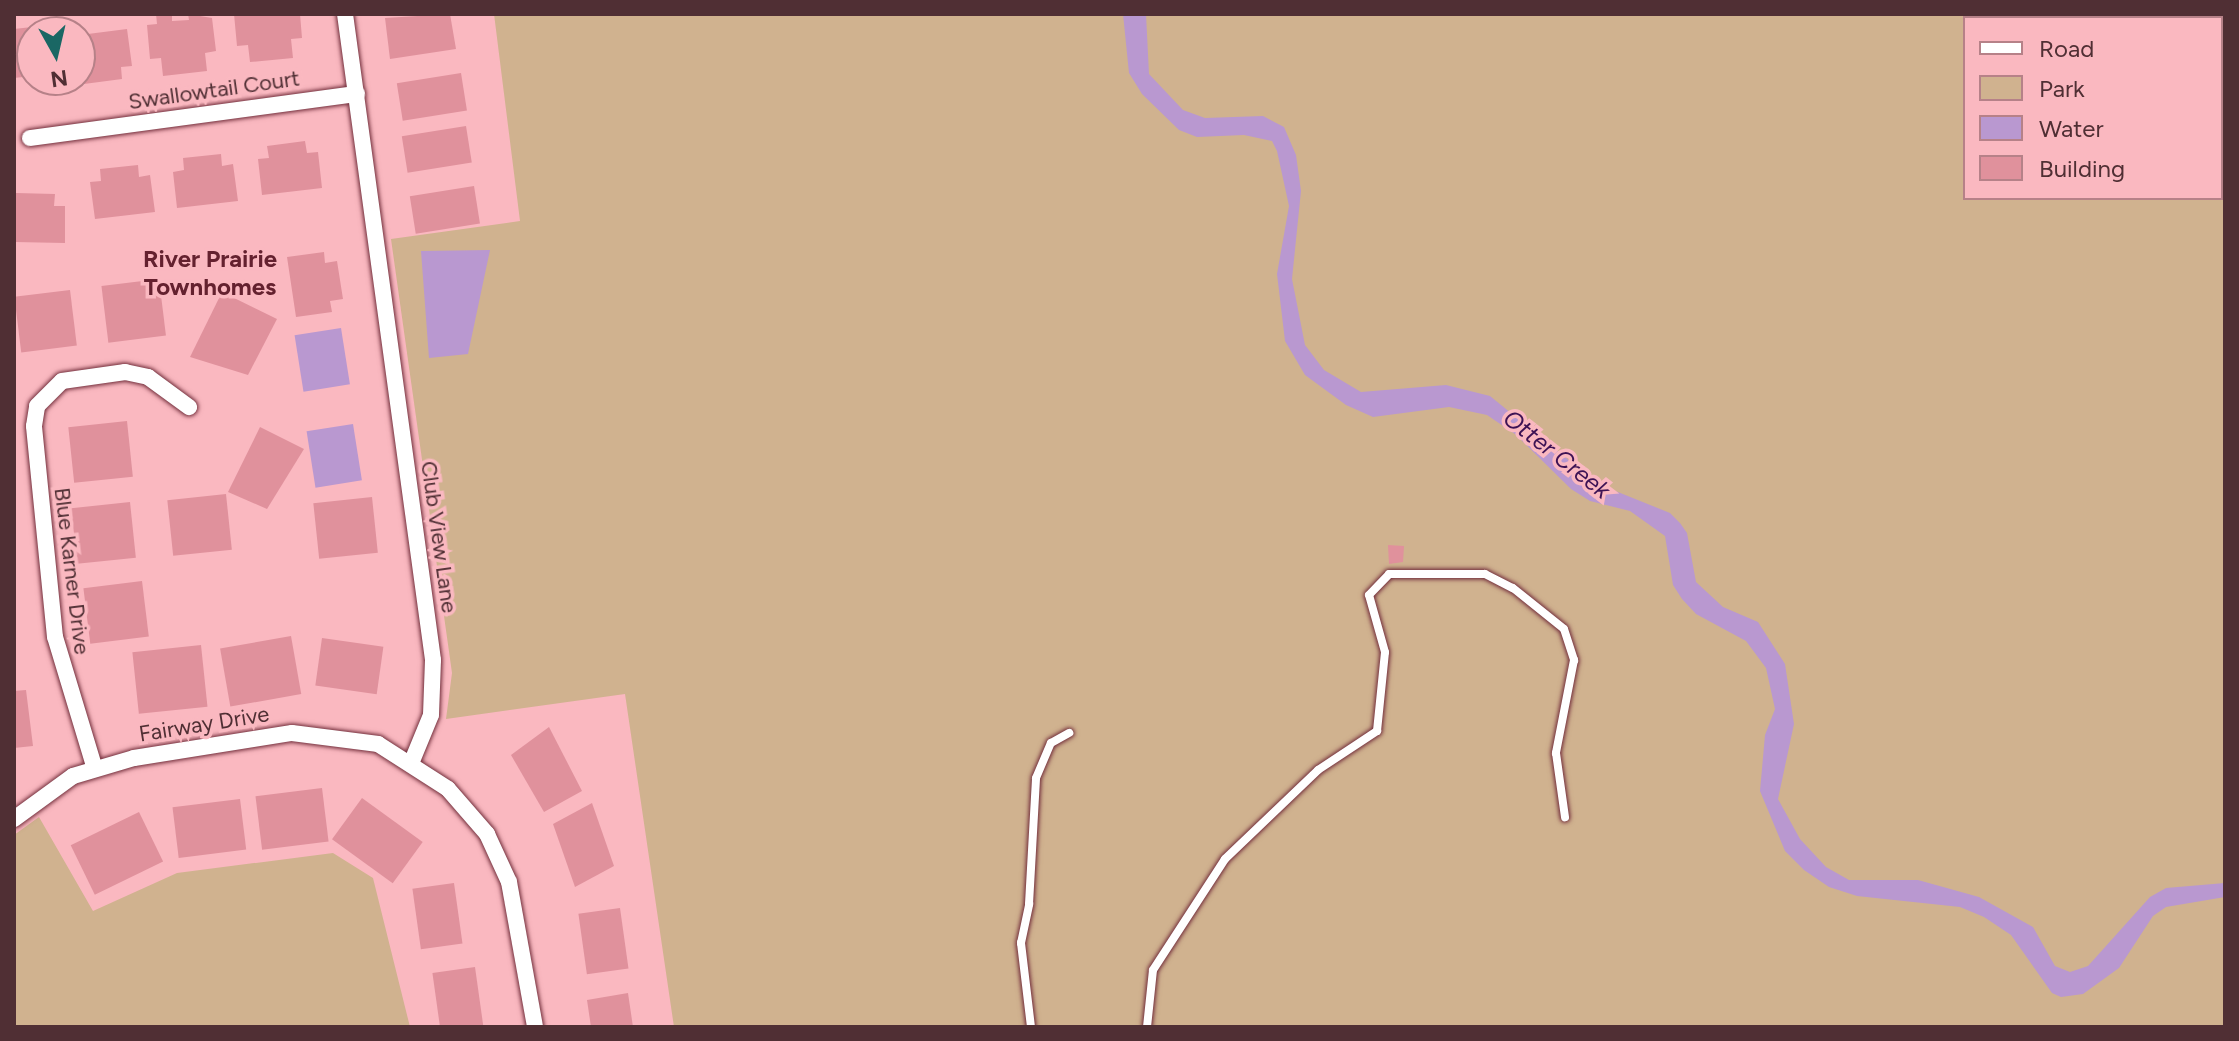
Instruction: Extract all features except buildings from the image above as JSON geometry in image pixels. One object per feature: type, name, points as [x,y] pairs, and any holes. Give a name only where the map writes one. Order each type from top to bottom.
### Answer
[{"type":"street","name":"Club View Lane","points":[[345,14],[433,660],[431,715],[412,761]]},
{"type":"street","name":"Swallowtail Court","points":[[30,138],[357,94]]},
{"type":"street","name":"Blue Karner Drive","points":[[94,766],[55,637],[34,426],[37,406],[62,381],[125,372],[148,377],[189,407]]},
{"type":"street","name":"Fairway Drive","points":[[14,819],[94,766],[292,733],[378,744],[412,761]]},
{"type":"street","points":[[412,761],[472,813],[498,854],[509,882],[535,1027]]},
{"type":"lane","points":[[1147,1027],[1153,970],[1225,859],[1318,770],[1377,731],[1385,652],[1369,595],[1389,574],[1485,574],[1513,588],[1564,629],[1574,660],[1556,753],[1565,817]]},
{"type":"lane","points":[[1031,1027],[1021,943],[1029,904],[1036,778],[1051,743],[1069,733]]},
{"type":"green space","points":[[494,14],[2225,14],[2225,1027],[674,1027],[625,694],[446,719],[452,673],[391,239],[520,221]]},
{"type":"green space","points":[[39,817],[93,911],[177,873],[333,853],[373,878],[410,1027],[14,1027],[14,835]]},
{"type":"water","name":"Otter Creek","points":[[1123,14],[1146,14],[1149,74],[1183,110],[1205,118],[1263,116],[1284,127],[1296,155],[1301,191],[1292,279],[1305,345],[1324,370],[1361,392],[1446,385],[1490,396],[1598,484],[1670,513],[1680,523],[1687,533],[1696,582],[1723,607],[1758,622],[1785,664],[1794,724],[1778,799],[1800,839],[1826,867],[1849,880],[1918,880],[1979,897],[2033,927],[2055,966],[2070,972],[2088,966],[2150,897],[2166,888],[2225,883],[2225,897],[2166,907],[2153,916],[2119,968],[2083,994],[2061,997],[2052,993],[2011,935],[1984,917],[1960,907],[1857,896],[1829,887],[1804,870],[1785,851],[1760,791],[1765,735],[1775,709],[1766,668],[1746,641],[1696,614],[1682,599],[1673,585],[1665,536],[1630,511],[1590,501],[1571,489],[1515,434],[1487,415],[1449,407],[1373,417],[1346,405],[1305,375],[1285,341],[1277,274],[1289,206],[1272,141],[1244,135],[1197,137],[1179,130],[1142,94],[1129,73]]},
{"type":"water","points":[[490,250],[468,354],[429,358],[421,251]]},
{"type":"water","points":[[341,328],[350,384],[303,392],[295,335]]},
{"type":"water","points":[[353,424],[362,480],[315,488],[307,431]]},
{"type":"district","name":"River Prairie Townhomes","points":[[210,273]]}]
